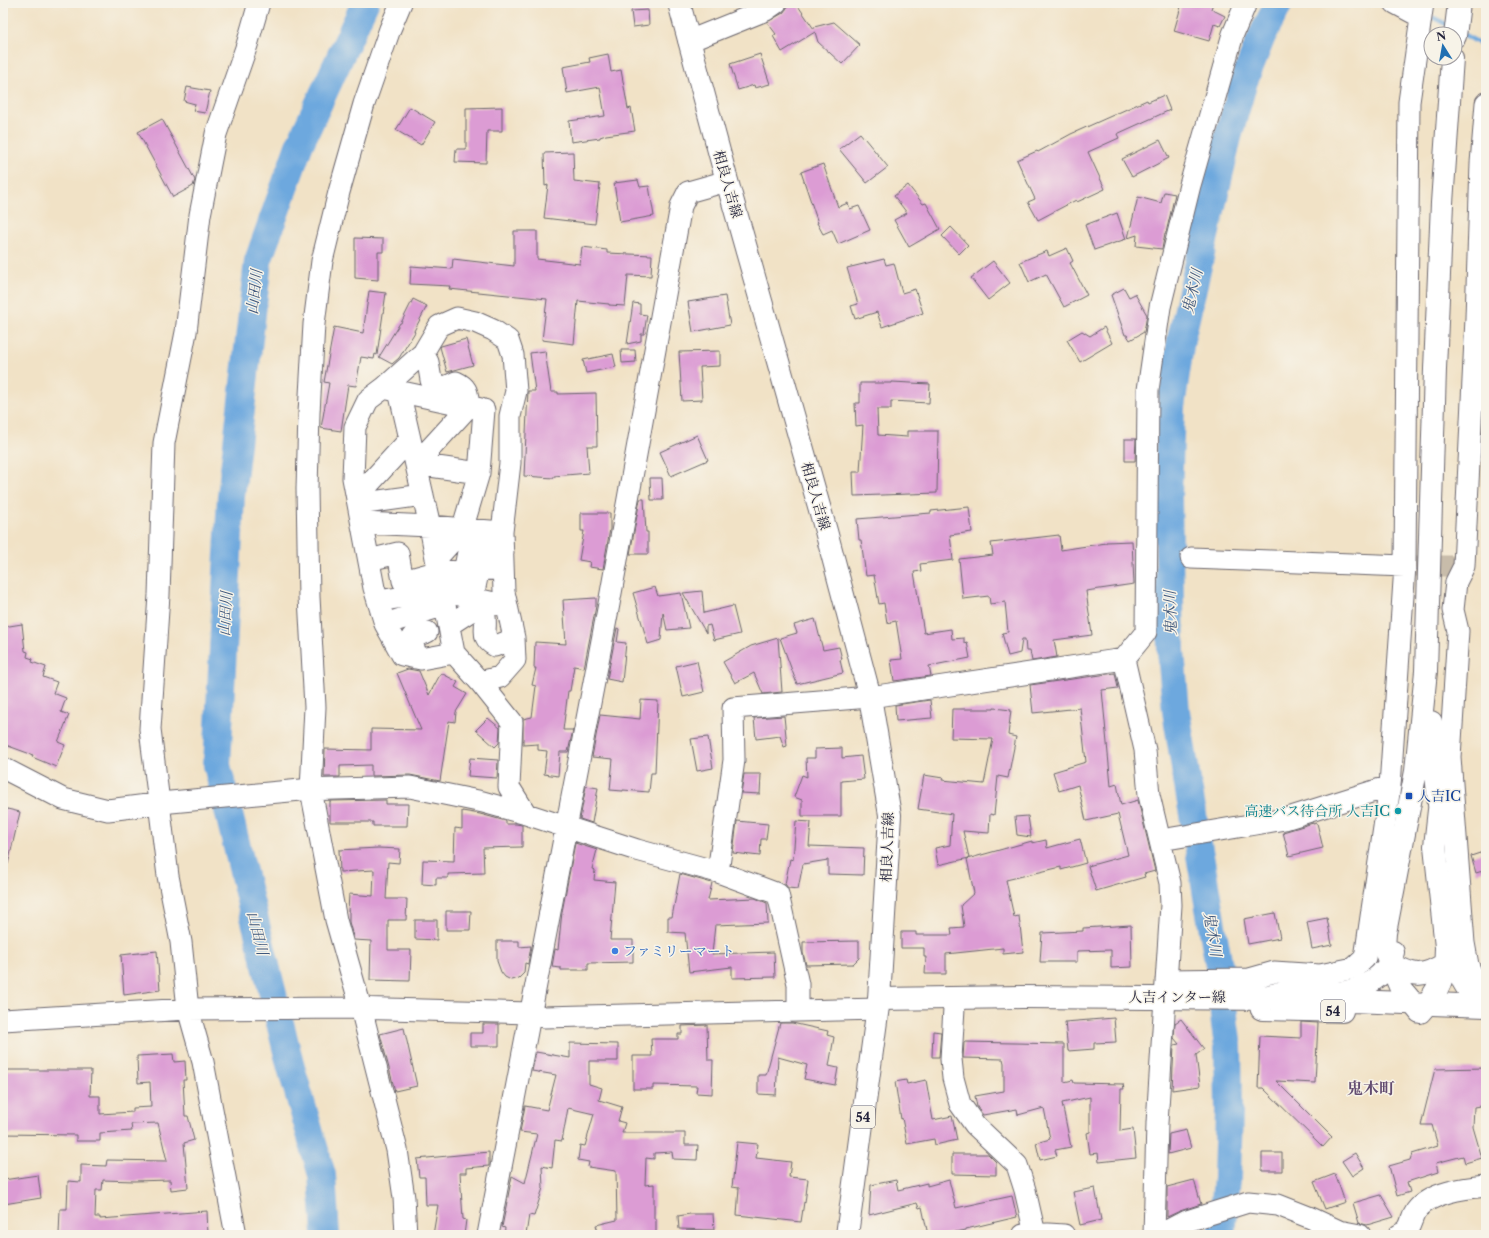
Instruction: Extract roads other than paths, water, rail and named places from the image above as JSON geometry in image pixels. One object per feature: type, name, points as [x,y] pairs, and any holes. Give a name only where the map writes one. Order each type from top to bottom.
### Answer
[{"type":"main road","name":"相良人吉線","points":[[679,3],[727,182],[824,524],[870,697],[890,815],[878,1004]]},
{"type":"main road","points":[[1456,26],[1459,3]]},
{"type":"main road","points":[[1439,810],[1435,846],[1446,947],[1446,963],[1442,980],[1419,1006],[1401,989],[1384,948],[1385,933],[1416,771],[1426,671],[1442,203],[1451,66]]},
{"type":"main road","points":[[1426,671],[1439,810],[1456,956],[1460,974],[1466,988],[1477,998],[1486,1001]]},
{"type":"main road","points":[[1390,963],[1410,974],[1423,973],[1437,969],[1446,963]]},
{"type":"main road","points":[[1252,998],[1277,994],[1341,992],[1356,990],[1381,976],[1390,963]]},
{"type":"main road","name":"人吉インター線","points":[[878,1004],[1022,997],[1210,995],[1419,1006],[1486,1006]]},
{"type":"main road","name":"人吉インター線","points":[[878,1004],[954,1008],[1166,996]]},
{"type":"main road","name":"54","points":[[847,1235],[878,1004]]},
{"type":"street","points":[[235,1231],[203,1062],[195,1009],[168,876],[165,803],[150,729],[159,595],[164,443],[186,332],[200,215],[216,134],[247,45],[259,3]]},
{"type":"street","points":[[401,3],[390,29],[364,104],[338,192],[322,261],[314,324],[309,413],[307,489],[309,597],[315,707],[306,790],[356,1008],[397,1150],[404,1198],[406,1235]]},
{"type":"street","points":[[689,41],[766,10],[776,3]]},
{"type":"street","points":[[718,872],[734,760],[733,708],[870,697],[1124,659],[1146,632],[1148,390],[1160,307],[1190,186],[1233,34],[1246,3]]},
{"type":"street","points":[[1166,996],[1210,995],[1252,998],[1274,972],[1320,975],[1354,968],[1365,958],[1390,786],[1405,566],[1409,102],[1422,10],[1395,3]]},
{"type":"street","points":[[1486,103],[1481,163],[1476,326],[1464,566],[1456,582],[1453,610],[1458,631],[1450,757],[1464,943],[1468,965],[1475,982],[1486,988]]},
{"type":"street","points":[[488,1235],[498,1176],[531,1013],[609,604],[681,206],[688,192],[727,182]]},
{"type":"street","points":[[454,653],[421,659],[402,655],[385,624],[378,601],[353,478],[355,427],[368,400],[392,390],[423,353],[439,326],[457,318],[474,322],[493,330],[508,340],[513,355],[516,391],[510,416],[510,463],[503,552],[504,592],[514,638],[515,660],[500,677],[480,682]]},
{"type":"street","points":[[385,624],[441,582],[462,530],[479,473],[477,408],[466,388],[461,384],[456,382],[443,388],[431,380],[428,362],[423,353]]},
{"type":"street","points":[[392,390],[410,439],[416,464],[430,526],[454,653],[480,682],[512,722],[510,787],[526,814]]},
{"type":"street","points":[[392,390],[510,416]]},
{"type":"street","points":[[416,464],[477,408]]},
{"type":"street","points":[[359,508],[410,439]]},
{"type":"street","points":[[416,464],[479,473]]},
{"type":"street","points":[[359,508],[423,495]]},
{"type":"street","points":[[359,508],[430,526],[462,530],[503,552]]},
{"type":"street","points":[[378,601],[441,582],[464,572],[469,547],[503,552]]},
{"type":"street","points":[[369,560],[398,553],[403,581],[441,582],[507,606]]},
{"type":"street","points":[[1191,558],[1405,566]]},
{"type":"street","points":[[449,626],[472,610],[480,612],[485,617],[484,636],[489,642],[495,646],[514,638]]},
{"type":"street","points":[[416,658],[412,637],[427,632]]},
{"type":"street","points":[[1124,659],[1146,750],[1149,795],[1161,840],[1170,883],[1172,905],[1157,1122],[1154,1235]]},
{"type":"street","points":[[3,768],[63,799],[108,810],[165,803],[306,790],[410,787],[483,802],[526,814],[637,850],[718,872],[778,894],[798,984],[798,1001]]},
{"type":"street","points":[[1161,840],[1285,819],[1390,786]]},
{"type":"street","points":[[531,1013],[545,1008],[798,1001],[878,1004]]},
{"type":"street","points":[[3,1020],[195,1009],[356,1008],[531,1013],[544,1017],[878,1004]]},
{"type":"street","points":[[1419,1006],[1486,1016]]},
{"type":"street","points":[[954,1008],[951,1059],[953,1078],[960,1104],[975,1125],[1017,1165],[1025,1190],[1029,1235],[1064,1235]]},
{"type":"street","points":[[1399,1235],[1408,1230],[1416,1212],[1422,1204],[1437,1196],[1459,1189],[1486,1186]]},
{"type":"street","points":[[1159,1235],[1184,1222],[1248,1202],[1278,1205],[1339,1231],[1360,1235]]},
{"type":"waterway","name":"山田川","points":[[326,1235],[322,1175],[290,1064],[217,765],[231,496],[258,261],[299,146],[365,3]]},
{"type":"waterway","name":"鬼木川","points":[[1222,1235],[1227,1178],[1229,1111],[1228,1046],[1220,972],[1176,711],[1171,651],[1168,497],[1171,407],[1181,339],[1228,137],[1244,81],[1262,36],[1279,3]]},
{"type":"waterway","points":[[1434,18],[1450,26]]},
{"type":"waterway","points":[[1463,34],[1486,47]]},
{"type":"tunnel","points":[[1405,566],[1464,566]]},
{"type":"place","name":"人吉IC","points":[[1409,796]]},
{"type":"place","name":"高速バス待合所 人吉IC","points":[[1398,811]]},
{"type":"place","name":"ファミリーマート","points":[[615,951]]},
{"type":"district","name":"鬼木町","points":[[1371,1088]]}]
